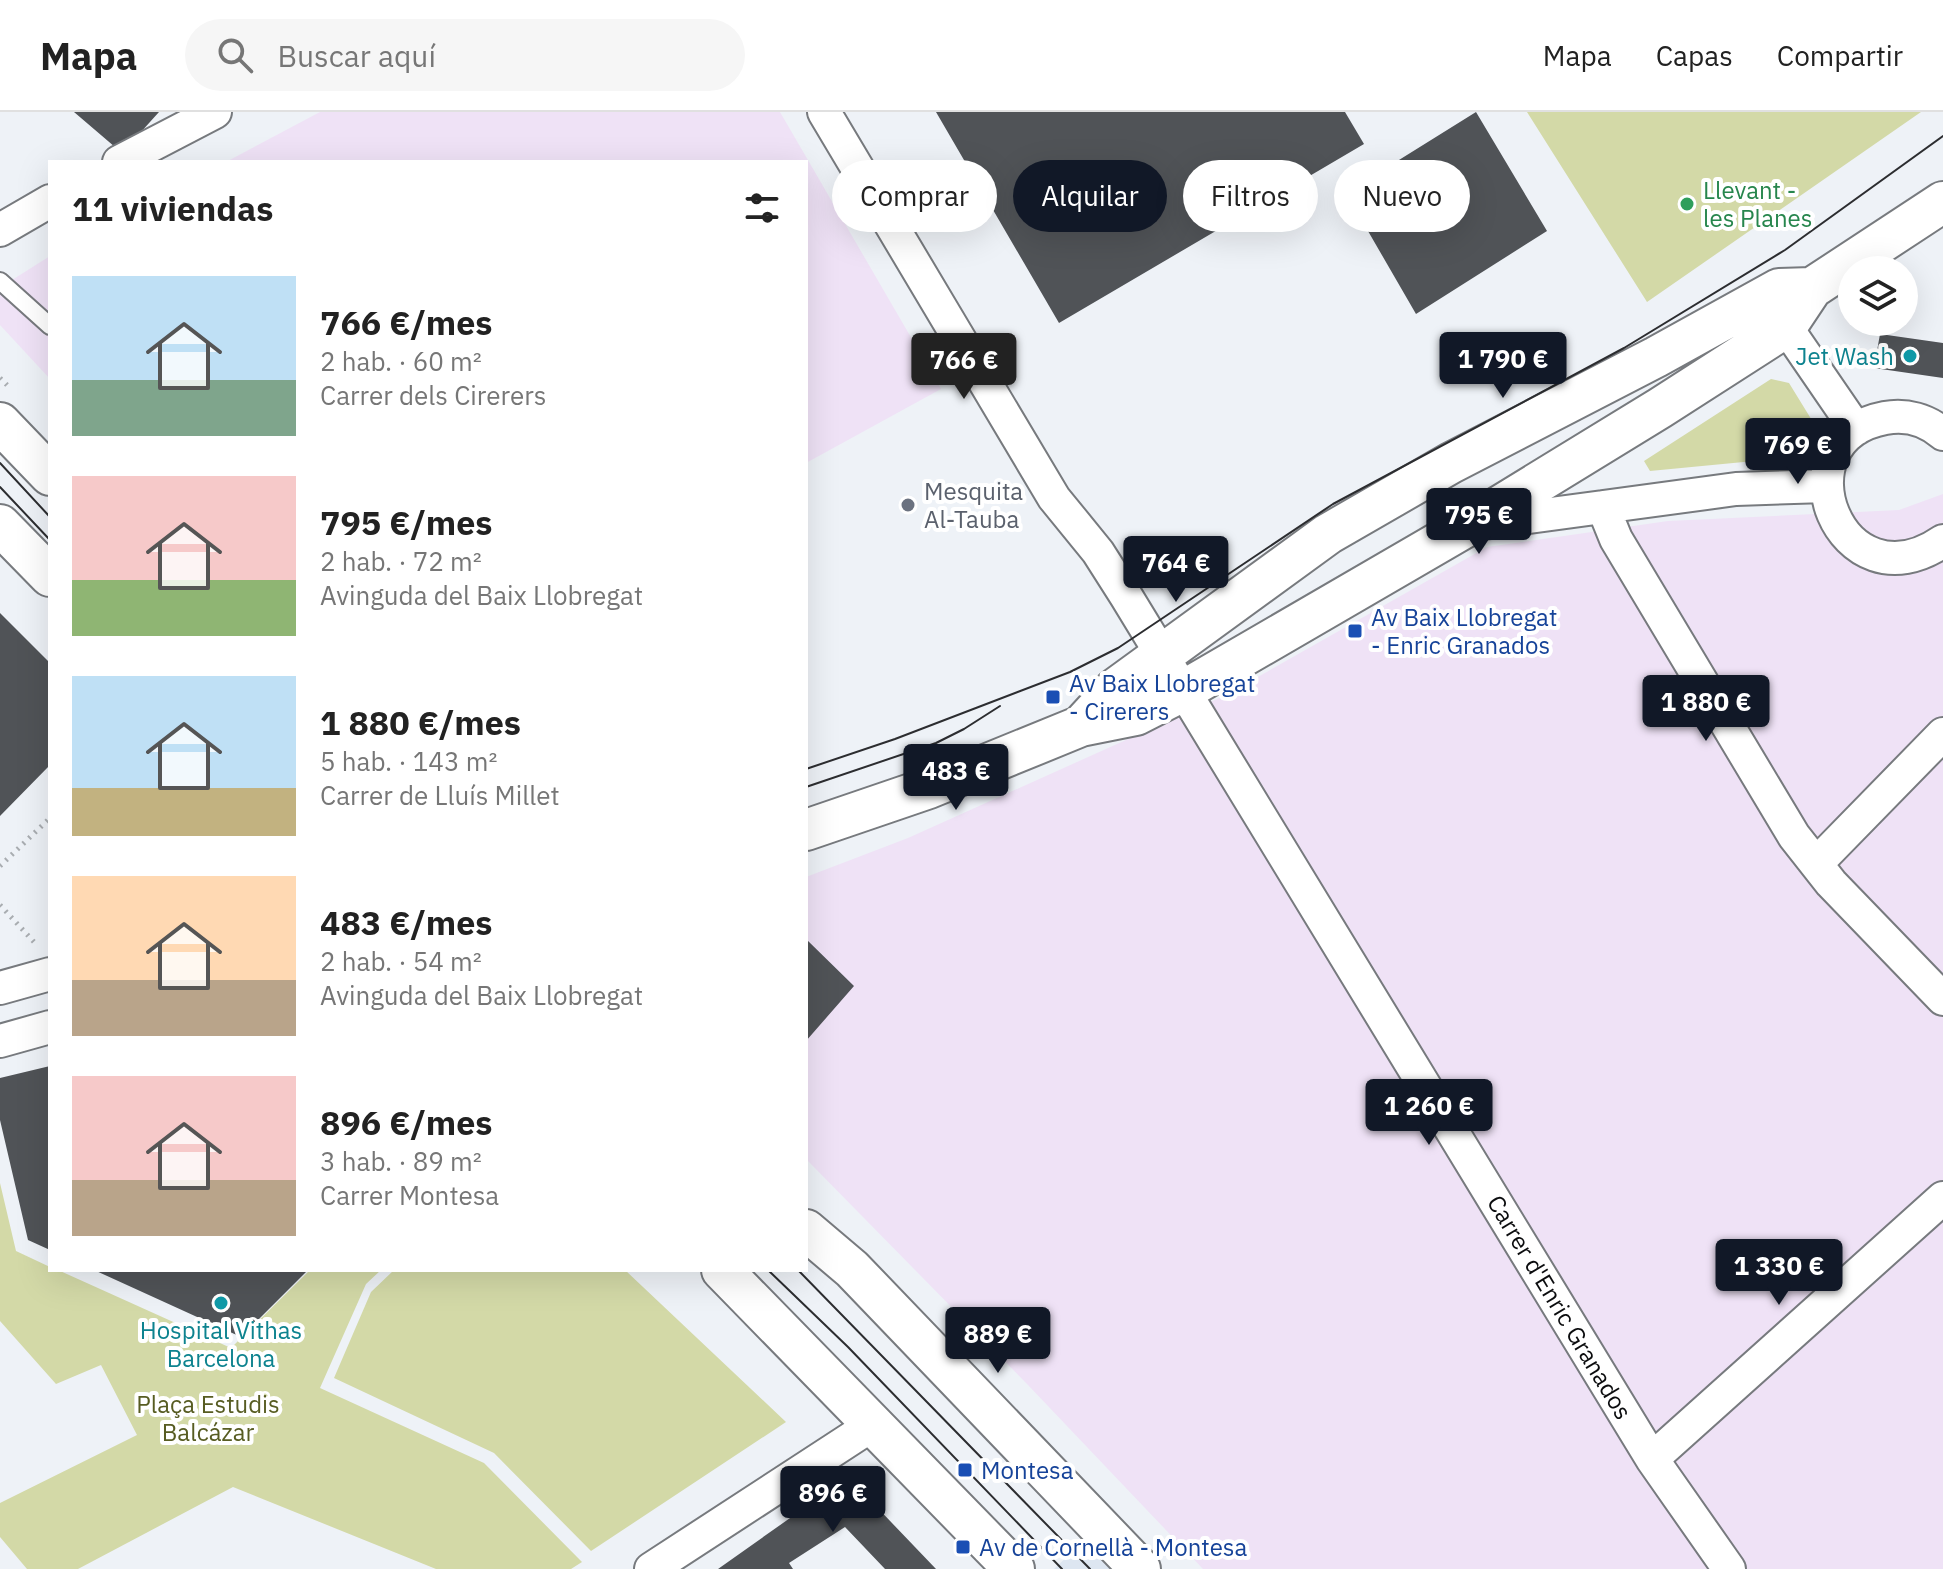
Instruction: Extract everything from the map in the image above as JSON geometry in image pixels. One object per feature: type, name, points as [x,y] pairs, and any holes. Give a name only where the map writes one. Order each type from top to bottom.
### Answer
[{"type":"street","points":[[123,160],[215,112]]},
{"type":"street","name":"Carrer d'Enric Granados","points":[[824,112],[1054,498],[1098,552],[1652,1459],[1729,1569]]},
{"type":"street","points":[[0,230],[48,202]]},
{"type":"street","points":[[1172,672],[1469,525],[1786,327],[1812,288],[1943,202]]},
{"type":"street","points":[[808,829],[929,788],[1081,726],[1136,715],[1172,672],[1328,534],[1451,463],[1656,357],[1779,289],[1812,288]]},
{"type":"street","points":[[1786,327],[1856,429]]},
{"type":"street","points":[[1943,434],[1920,419],[1893,417],[1871,421],[1839,444],[1828,468],[1826,486],[1831,513],[1846,538],[1863,551],[1900,559],[1917,556],[1943,541]]},
{"type":"street","points":[[0,423],[48,473]]},
{"type":"street","points":[[1469,525],[1736,489],[1826,486]]},
{"type":"street","points":[[1603,507],[1624,552],[1794,836],[1831,883],[1943,999]]},
{"type":"street","points":[[0,525],[48,574]]},
{"type":"street","points":[[1816,864],[1943,734]]},
{"type":"street","points":[[0,988],[48,975]]},
{"type":"street","points":[[0,1041],[48,1028]]},
{"type":"street","points":[[1652,1459],[1943,1198]]},
{"type":"street","points":[[808,1232],[852,1269],[1140,1569]]},
{"type":"street","points":[[724,1272],[1014,1569]]},
{"type":"street","points":[[651,1569],[872,1425]]},
{"type":"lane","points":[[0,281],[48,324]]},
{"type":"path","points":[[0,866],[48,820]]},
{"type":"path","points":[[0,905],[34,942]]},
{"type":"shaded area","points":[[320,112],[780,112],[808,160],[230,160]]},
{"type":"shaded area","points":[[808,160],[832,201],[832,232],[850,232],[941,389],[808,462]]},
{"type":"shaded area","points":[[48,257],[48,377],[0,325],[0,294],[12,280]]},
{"type":"shaded area","points":[[1943,494],[1943,1569],[1203,1569],[808,1161],[808,876],[908,838],[1226,695],[1487,547],[1668,521],[1899,510]]},
{"type":"shaded area","points":[[1088,1537],[1116,1569],[1054,1569]]},
{"type":"green space","name":"Llevant - les Planes","points":[[1527,112],[1921,112],[1647,302]]},
{"type":"green space","points":[[1771,379],[1789,383],[1813,422],[1812,430],[1797,457],[1650,471],[1644,461]]},
{"type":"green space","name":"Plaça Estudis Balcázar","points":[[0,1183],[16,1251],[48,1266],[48,1272],[62,1272],[231,1348],[308,1272],[379,1272],[366,1284],[320,1388],[484,1463],[582,1562],[571,1569],[436,1569],[233,1487],[78,1569],[27,1569],[0,1537],[0,1503],[137,1435],[101,1365],[56,1384],[0,1321]]},
{"type":"green space","points":[[392,1272],[627,1272],[786,1422],[591,1551],[494,1453],[334,1378],[371,1292]]},
{"type":"building","points":[[74,112],[159,112],[122,153]]},
{"type":"building","points":[[936,112],[1345,112],[1364,144],[1318,171],[1318,160],[1183,160],[1183,232],[1214,232],[1059,323],[997,217],[997,160],[964,160]]},
{"type":"building","points":[[1476,112],[1547,231],[1416,314],[1369,232],[1470,232],[1470,160],[1399,160]]},
{"type":"building","name":"Jet Wash","points":[[1880,336],[1943,343],[1943,378],[1874,368]]},
{"type":"building","points":[[0,613],[48,661],[48,767],[0,816]]},
{"type":"building","points":[[808,941],[854,986],[808,1039]]},
{"type":"building","points":[[48,1066],[48,1249],[28,1240],[0,1120],[0,1078]]},
{"type":"building","name":"Hospital Vithas Barcelona","points":[[98,1272],[306,1272],[241,1337]]},
{"type":"building","points":[[848,1477],[936,1569],[885,1569],[845,1527],[789,1563],[793,1569],[718,1569]]},
{"type":"tram line","points":[[808,768],[895,739],[1070,672],[1118,648],[1333,504],[1624,348],[1785,250],[1943,136]]},
{"type":"tram line","points":[[0,463],[48,515]]},
{"type":"tram line","points":[[0,487],[48,538]]},
{"type":"tram line","points":[[808,786],[936,743],[1000,706]]},
{"type":"tram line","points":[[770,1272],[848,1347],[1062,1569]]},
{"type":"tram line","points":[[800,1272],[1090,1569]]},
{"type":"place","name":"Llevant - les Planes","points":[[1687,204]]},
{"type":"place","name":"Jet Wash","points":[[1910,356]]},
{"type":"place","name":"Mesquita Al-Tauba","points":[[908,505]]},
{"type":"place","name":"Av Baix Llobregat - Enric Granados","points":[[1355,631]]},
{"type":"place","name":"Av Baix Llobregat - Cirerers","points":[[1053,697]]},
{"type":"place","name":"Hospital Vithas Barcelona","points":[[221,1303]]},
{"type":"place","name":"Montesa","points":[[965,1470]]},
{"type":"place","name":"Av de Cornellà - Montesa","points":[[963,1547]]}]
